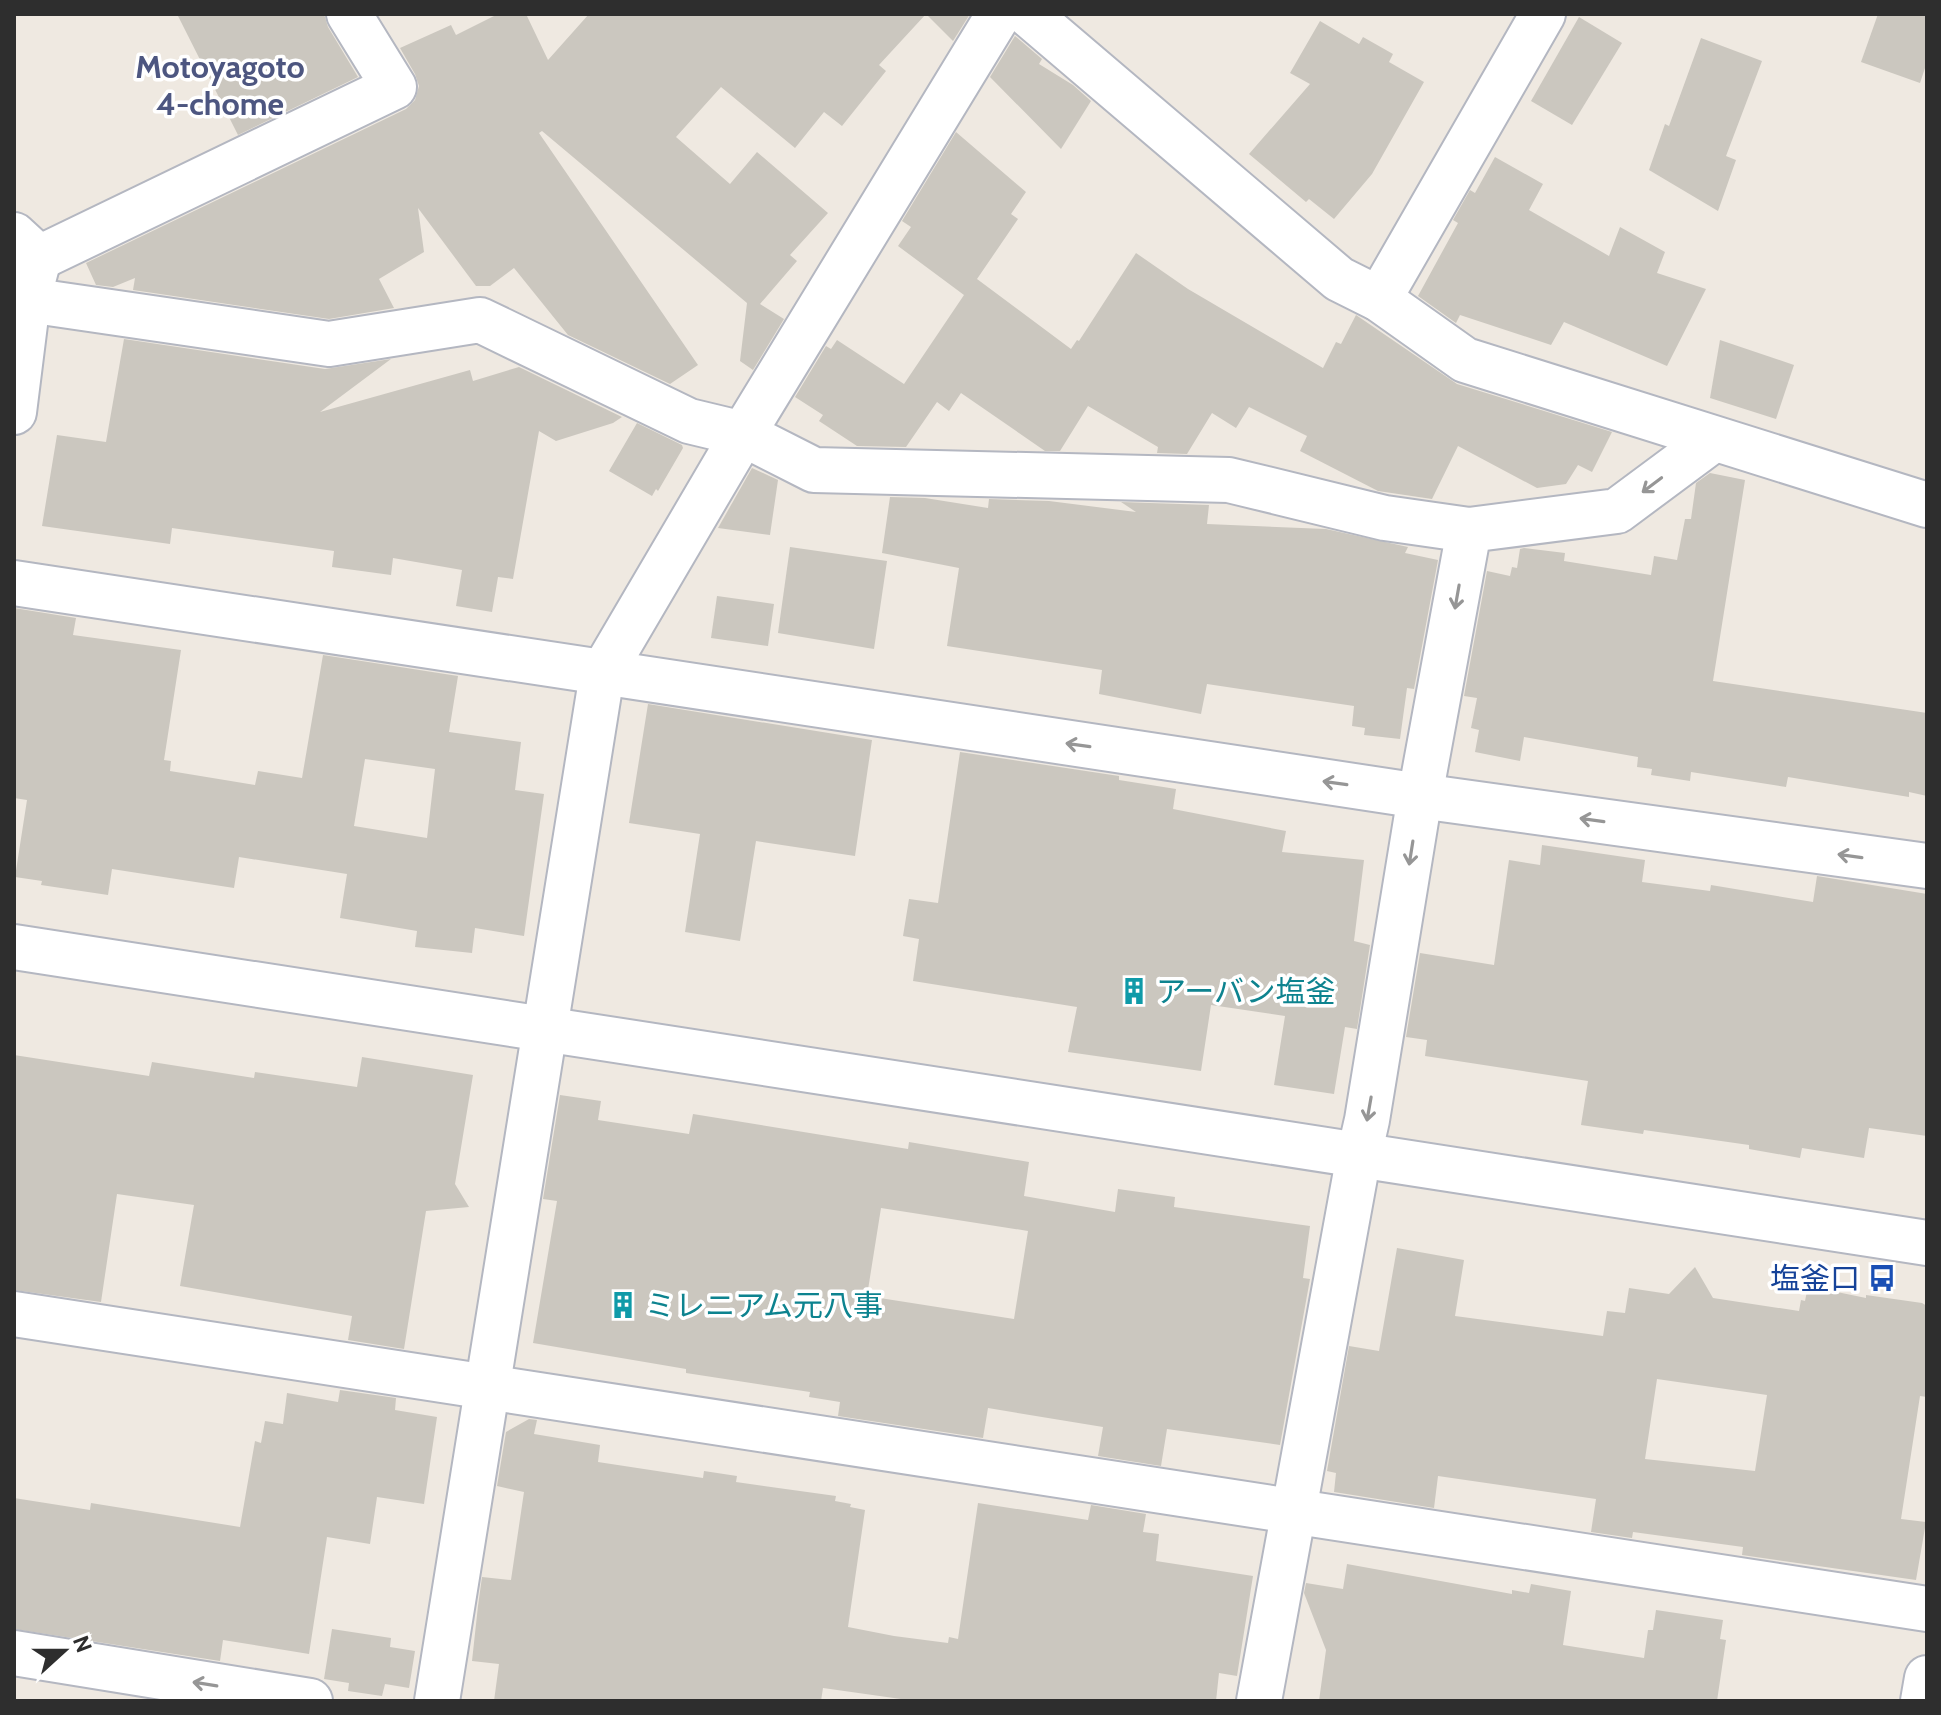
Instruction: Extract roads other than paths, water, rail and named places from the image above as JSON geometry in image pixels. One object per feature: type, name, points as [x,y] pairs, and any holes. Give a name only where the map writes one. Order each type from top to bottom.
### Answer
[{"type":"street","points":[[14,412],[28,300],[27,247],[394,87],[349,14]]},
{"type":"street","points":[[437,1701],[602,674],[743,434],[999,14]]},
{"type":"street","points":[[1028,14],[1339,279],[1379,299],[1465,360],[1927,505]]},
{"type":"street","points":[[1379,299],[1543,14]]},
{"type":"street","points":[[28,300],[329,344],[480,320],[689,421],[743,434],[814,470],[1229,480],[1385,518],[1469,530],[1617,511],[1714,439]]},
{"type":"street","points":[[1259,1701],[1367,1120],[1420,796],[1469,530]]},
{"type":"street","points":[[14,583],[1420,796],[1927,866]]},
{"type":"street","points":[[14,947],[1927,1243]]},
{"type":"street","points":[[14,1314],[1927,1609]]},
{"type":"street","points":[[14,1653],[310,1701]]},
{"type":"street","points":[[1923,1701],[1927,1678]]},
{"type":"place","name":"アーバン塩釜","points":[[1134,991]]},
{"type":"place","name":"塩釜口","points":[[1882,1278]]},
{"type":"place","name":"ミレニアム元八事","points":[[623,1305]]},
{"type":"district","name":"Motoyagoto 4-chome","points":[[220,84]]}]
